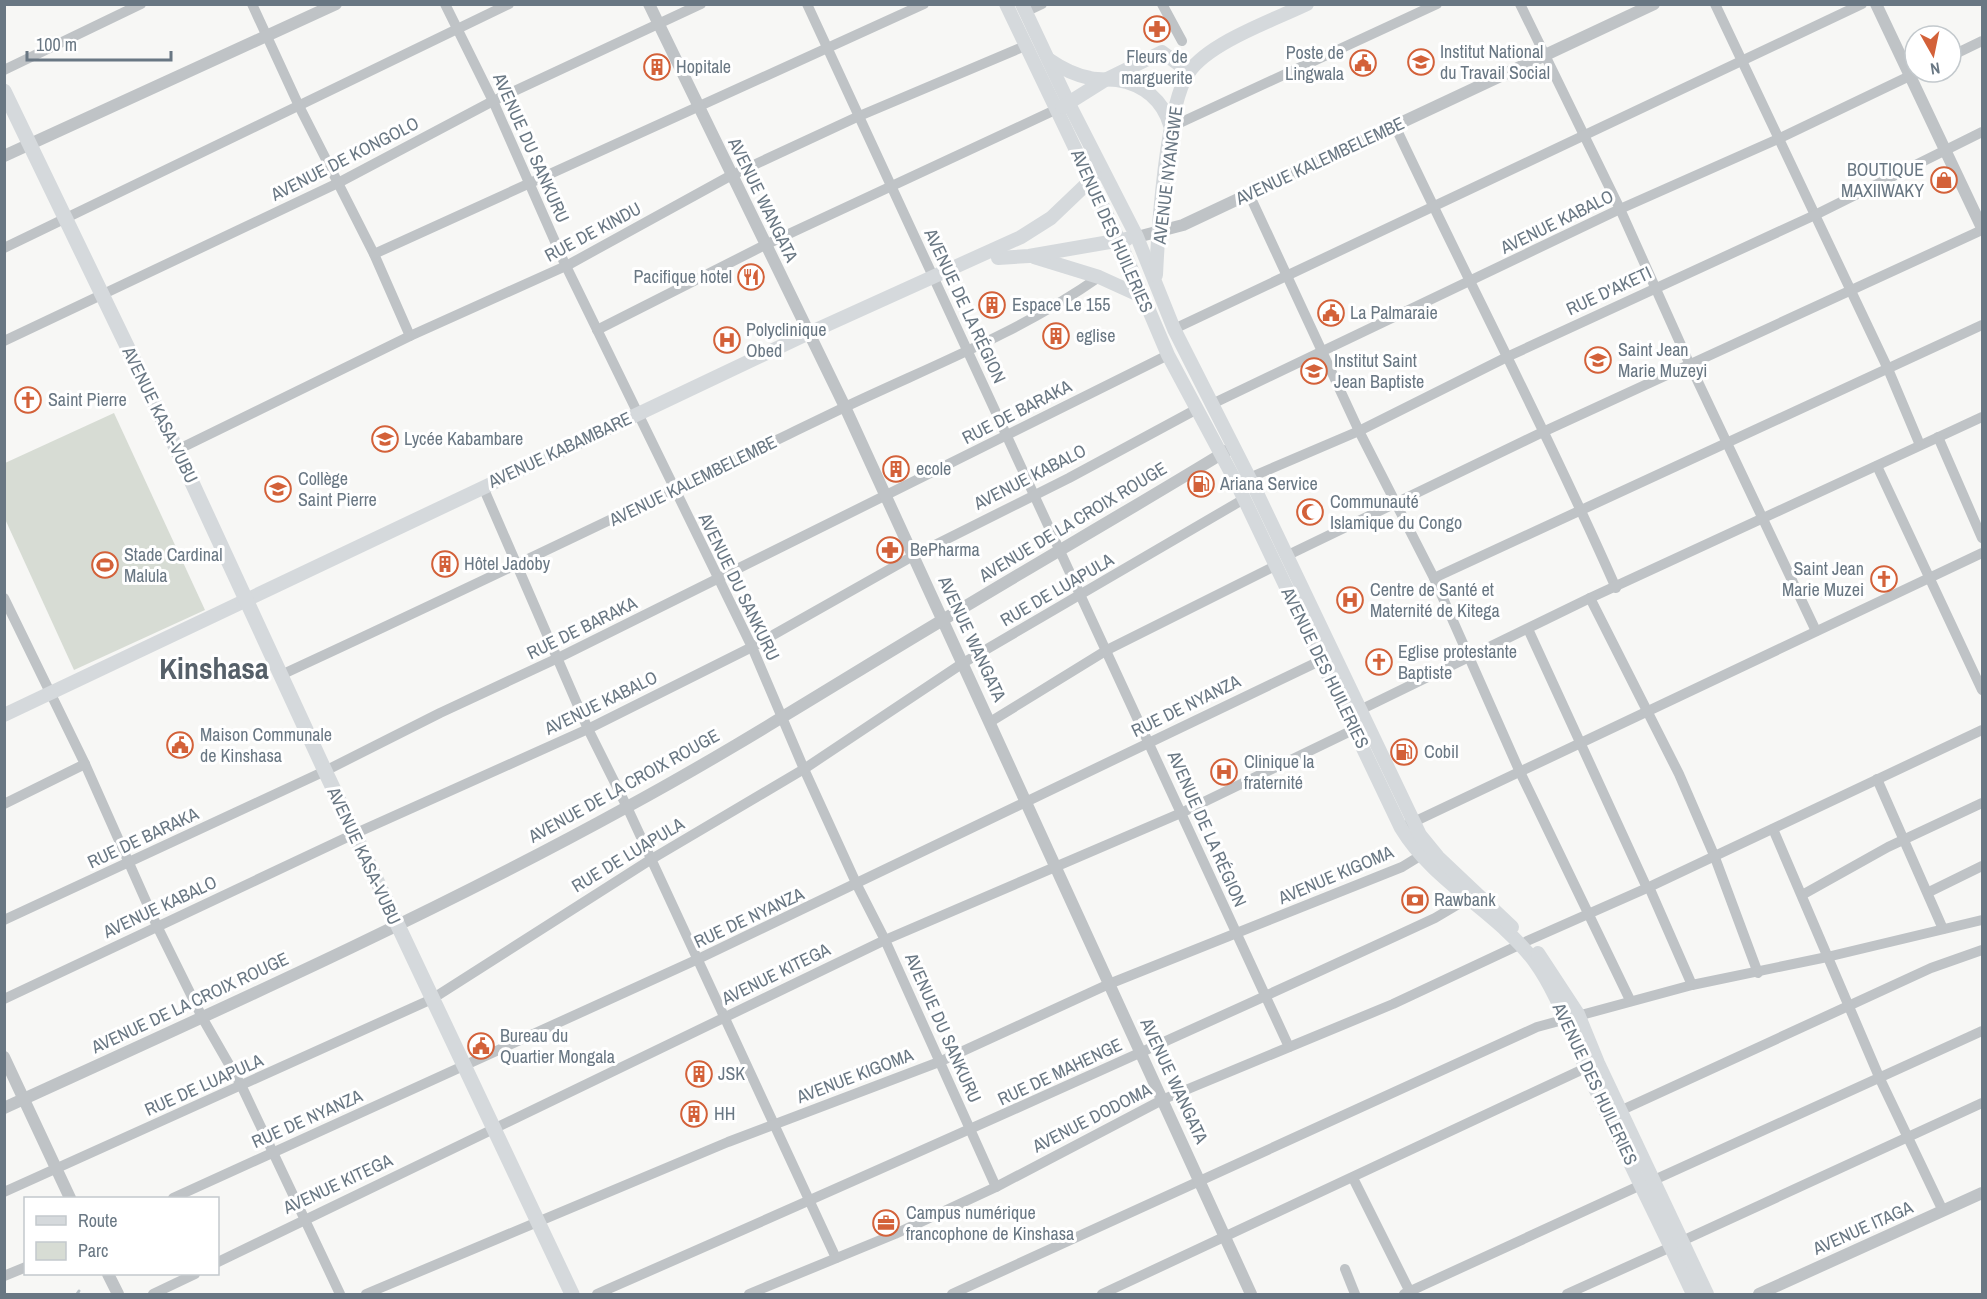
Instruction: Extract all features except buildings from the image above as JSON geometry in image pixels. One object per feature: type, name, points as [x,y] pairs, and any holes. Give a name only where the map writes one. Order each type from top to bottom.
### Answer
[{"type":"main road","name":"AVENUE DES HUILERIES","points":[[1006,4],[1119,240],[1168,355],[1197,409],[1249,478],[1281,561]]},
{"type":"main road","name":"AVENUE NYANGWE","points":[[1155,280],[1171,127],[1177,98],[1189,72],[1224,45],[1307,4]]},
{"type":"main road","name":"AVENUE DES HUILERIES","points":[[1023,8],[1137,237],[1174,329],[1212,404],[1244,499],[1281,561],[1328,657],[1360,710],[1420,855],[1467,899],[1523,943]]},
{"type":"main road","points":[[1055,110],[1069,104],[1105,80],[1162,52],[1189,72]]},
{"type":"main road","points":[[1047,59],[1066,71],[1130,83],[1155,97],[1165,109],[1171,127]]},
{"type":"main road","name":"AVENUE KASA-VUBU","points":[[4,91],[177,450],[324,771],[572,1294]]},
{"type":"main road","name":"AVENUE KABAMBARE","points":[[4,715],[247,602],[636,414],[1021,237],[1051,218],[1102,168]]},
{"type":"main road","name":"AVENUE KALEMBELEMBE","points":[[998,258],[1029,256],[1137,237]]},
{"type":"main road","points":[[1029,256],[1099,277],[1143,297]]},
{"type":"main road","name":"AVENUE DES HUILERIES","points":[[1328,657],[1355,729],[1407,824],[1523,943],[1572,1016],[1592,1065],[1677,1244],[1707,1294]]},
{"type":"main road","name":"AVENUE DES HUILERIES","points":[[1592,1065],[1622,1110],[1648,1182]]},
{"type":"main road","name":"AVENUE DES HUILERIES","points":[[1677,1244],[1693,1294]]},
{"type":"street","points":[[4,70],[141,4]]},
{"type":"street","points":[[252,4],[299,106],[374,254],[410,336]]},
{"type":"street","points":[[4,156],[336,4]]},
{"type":"street","name":"AVENUE DU SANKURU","points":[[445,4],[493,101],[566,266],[636,414],[717,581],[752,647],[804,769],[885,940],[996,1187]]},
{"type":"street","points":[[4,248],[509,4]]},
{"type":"street","name":"AVENUE WANGATA","points":[[649,4],[730,176],[845,407],[884,497],[943,619],[1109,984],[1164,1099],[1251,1294]]},
{"type":"street","name":"AVENUE DE KONGOLO","points":[[4,341],[338,183],[493,101],[701,4]]},
{"type":"street","name":"AVENUE DE LA RÉGION","points":[[807,4],[857,117],[968,350],[1005,437],[1082,595],[1289,1047]]},
{"type":"street","points":[[374,254],[530,181],[924,4]]},
{"type":"street","points":[[1023,8],[1042,4]]},
{"type":"street","points":[[1162,4],[1182,41]]},
{"type":"street","points":[[1171,127],[1437,4]]},
{"type":"street","points":[[1520,4],[1620,209],[1690,365],[1816,631]]},
{"type":"street","name":"AVENUE KALEMBELEMBE","points":[[1137,237],[1183,225],[1654,4]]},
{"type":"street","points":[[1715,4],[1888,369],[1920,445]]},
{"type":"street","points":[[1174,329],[1432,206],[1743,63],[1862,4]]},
{"type":"street","points":[[1876,4],[1903,54]]},
{"type":"street","points":[[1963,50],[1983,41]]},
{"type":"street","name":"RUE DE KINDU","points":[[177,450],[410,336],[566,266],[730,176],[857,117],[1025,46]]},
{"type":"street","name":"AVENUE KABALO","points":[[1212,404],[1620,209],[1778,139],[1903,79]]},
{"type":"street","points":[[990,722],[1107,650],[1397,501],[1983,229],[1918,84]]},
{"type":"street","points":[[597,330],[765,245],[1055,110]]},
{"type":"street","points":[[1395,126],[1469,283],[1509,356],[1545,431],[1616,588]]},
{"type":"street","name":"RUE D'AKETI","points":[[1249,478],[1359,431],[1509,356],[1815,215],[1983,132]]},
{"type":"street","points":[[1249,194],[1359,431],[1397,501],[1434,578],[1519,770],[1630,1000]]},
{"type":"street","name":"AVENUE KALEMBELEMBE","points":[[970,260],[998,258]]},
{"type":"street","name":"AVENUE KALEMBELEMBE","points":[[281,675],[516,566],[968,350],[1080,291],[1099,277]]},
{"type":"street","points":[[1434,578],[1983,325]]},
{"type":"street","name":"RUE DE BARAKA","points":[[4,920],[324,771],[717,581],[1168,355]]},
{"type":"street","name":"AVENUE KABALO","points":[[4,999],[354,834],[588,729],[752,647],[913,556],[1032,494],[1069,478],[1197,409]]},
{"type":"street","points":[[1360,710],[1590,598],[1983,417]]},
{"type":"street","points":[[1938,437],[1983,538]]},
{"type":"street","name":"AVENUE DE LA CROIX ROUGE","points":[[4,1108],[203,1018],[397,926],[627,807],[784,718],[943,619],[1228,450]]},
{"type":"street","points":[[1878,466],[1983,690]]},
{"type":"street","points":[[483,487],[588,729],[627,807],[772,1126],[836,1258]]},
{"type":"street","name":"RUE DE LUAPULA","points":[[4,1192],[242,1087],[432,999],[650,860],[804,769],[963,663],[1244,499]]},
{"type":"street","points":[[1407,824],[1983,553]]},
{"type":"street","points":[[1590,598],[1648,711],[1714,855],[1758,972]]},
{"type":"street","points":[[6,605],[85,764],[157,926],[274,1151],[340,1294]]},
{"type":"street","points":[[1527,629],[1692,985]]},
{"type":"street","name":"RUE DE NYANZA","points":[[174,1197],[464,1067],[857,885],[1328,657]]},
{"type":"street","name":"AVENUE KITEGA","points":[[219,1262],[885,940],[1181,813],[1355,729]]},
{"type":"street","name":"AVENUE DODOMA","points":[[749,1294],[996,1187],[1164,1099],[1394,1004],[1523,943],[1648,888],[1983,730]]},
{"type":"street","points":[[4,804],[85,764]]},
{"type":"street","points":[[1877,779],[1929,892],[1943,929]]},
{"type":"street","points":[[1802,895],[1905,840],[1983,803]]},
{"type":"street","points":[[1773,829],[1880,1078],[1943,1211]]},
{"type":"street","name":"AVENUE KIGOMA","points":[[366,1294],[772,1126],[939,1062],[1109,984],[1402,867],[1420,855]]},
{"type":"street","points":[[1929,892],[1983,866]]},
{"type":"street","name":"RUE DE MAHENGE","points":[[597,1294],[808,1200],[971,1131],[1435,918],[1467,899]]},
{"type":"street","points":[[952,1294],[1200,1179],[1293,1140],[1500,1042],[1572,1016],[1630,1000],[1983,920]]},
{"type":"street","points":[[1622,1110],[1848,1005],[1952,959],[1983,950]]},
{"type":"street","points":[[1353,1178],[1408,1294],[1648,1182],[1983,1031]]},
{"type":"street","points":[[4,1057],[69,1197]]},
{"type":"street","points":[[1102,1294],[1592,1065]]},
{"type":"street","points":[[1567,1294],[1983,1103]]},
{"type":"street","name":"AVENUE ITAGA","points":[[1759,1294],[1983,1193]]},
{"type":"street","points":[[4,1276],[24,1268]]},
{"type":"street","points":[[1345,1269],[1355,1294]]},
{"type":"street","points":[[108,1275],[118,1294]]},
{"type":"street","points":[[153,1294],[193,1275]]},
{"type":"green space","name":"Stade Cardinal Malula","points":[[114,413],[205,610],[74,670],[5,519],[5,463]]},
{"type":"place","name":"Fleurs de marguerite","points":[[1157,29]]},
{"type":"place","name":"Institut National du Travail Social","points":[[1421,62]]},
{"type":"place","name":"Poste de Lingwala","points":[[1363,63]]},
{"type":"place","name":"Hopitale","points":[[657,67]]},
{"type":"place","name":"BOUTIQUE MAXIIWAKY","points":[[1944,180]]},
{"type":"place","name":"Pacifique hotel","points":[[751,277]]},
{"type":"place","name":"Espace Le 155","points":[[992,305]]},
{"type":"place","name":"La Palmaraie","points":[[1331,313]]},
{"type":"place","name":"eglise","points":[[1056,336]]},
{"type":"place","name":"Polyclinique Obed","points":[[727,340]]},
{"type":"place","name":"Saint Jean Marie Muzeyi","points":[[1598,360]]},
{"type":"place","name":"Institut Saint Jean Baptiste","points":[[1314,371]]},
{"type":"place","name":"Saint Pierre","points":[[28,400]]},
{"type":"place","name":"Lycée Kabambare","points":[[385,439]]},
{"type":"place","name":"ecole","points":[[896,469]]},
{"type":"place","name":"Ariana Service","points":[[1201,484]]},
{"type":"place","name":"Collège Saint Pierre","points":[[278,489]]},
{"type":"place","name":"Communauté Islamique du Congo","points":[[1310,512]]},
{"type":"place","name":"BePharma","points":[[890,550]]},
{"type":"place","name":"Hôtel Jadoby","points":[[445,564]]},
{"type":"place","name":"Stade Cardinal Malula","points":[[105,565]]},
{"type":"place","name":"Saint Jean Marie Muzei","points":[[1884,579]]},
{"type":"place","name":"Centre de Santé et Maternité de Kitega","points":[[1350,600]]},
{"type":"place","name":"Eglise protestante Baptiste","points":[[1379,662]]},
{"type":"place","name":"Maison Communale de Kinshasa","points":[[180,745]]},
{"type":"place","name":"Cobil","points":[[1404,752]]},
{"type":"place","name":"Clinique la fraternité","points":[[1224,772]]},
{"type":"place","name":"Rawbank","points":[[1415,900]]},
{"type":"place","name":"Bureau du Quartier Mongala","points":[[481,1046]]},
{"type":"place","name":"JSK","points":[[699,1074]]},
{"type":"place","name":"HH","points":[[694,1114]]},
{"type":"place","name":"Campus numérique francophone de Kinshasa","points":[[886,1223]]},
{"type":"district","name":"Kinshasa","points":[[214,669]]}]
